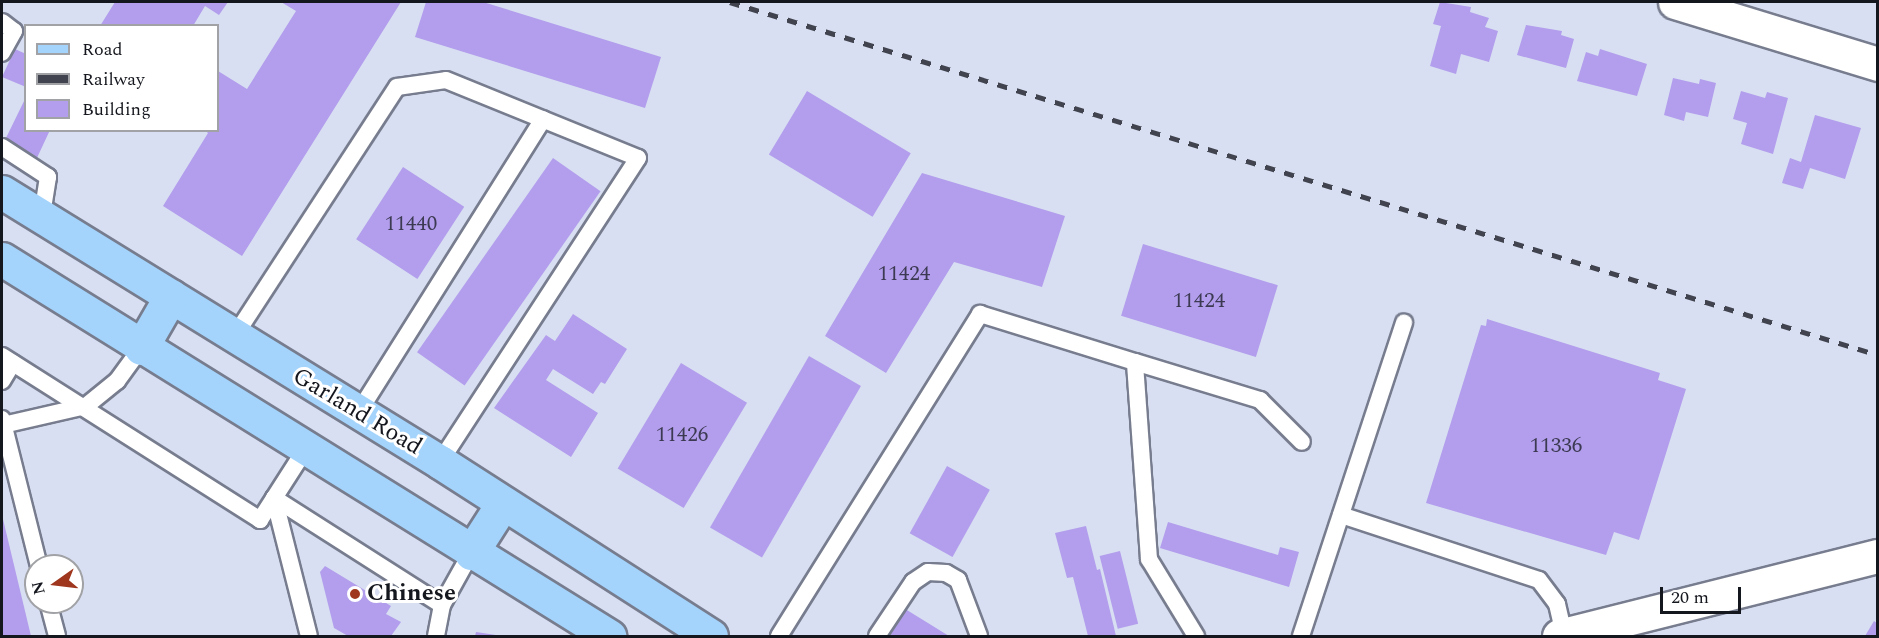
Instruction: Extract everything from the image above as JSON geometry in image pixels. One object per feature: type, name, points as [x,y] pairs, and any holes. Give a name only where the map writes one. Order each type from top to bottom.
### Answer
[{"type":"main road","name":"Garland Road","points":[[2,192],[440,462],[711,636]]},
{"type":"main road","points":[[2,259],[305,450],[609,636]]},
{"type":"main road","points":[[141,348],[171,296]]},
{"type":"main road","points":[[471,552],[503,503]]},
{"type":"street","points":[[1675,2],[1878,64]]},
{"type":"street","points":[[1561,636],[1878,556]]},
{"type":"lane","points":[[2,22],[14,31],[2,53]]},
{"type":"lane","points":[[234,337],[397,87],[446,80],[638,158],[440,462]]},
{"type":"lane","points":[[358,413],[543,119]]},
{"type":"lane","points":[[2,147],[48,177],[42,216]]},
{"type":"lane","points":[[779,636],[980,314],[1260,399],[1302,442]]},
{"type":"lane","points":[[1301,636],[1404,323]]},
{"type":"lane","points":[[36,554],[2,422],[86,406],[117,381],[141,348]]},
{"type":"lane","points":[[2,381],[8,359],[86,406],[260,519],[305,450]]},
{"type":"lane","points":[[1135,362],[1149,559],[1196,636]]},
{"type":"lane","points":[[274,498],[442,605]]},
{"type":"lane","points":[[274,498],[309,636]]},
{"type":"lane","points":[[1341,515],[1539,580],[1557,604],[1561,636]]},
{"type":"lane","points":[[436,636],[442,605],[471,552]]},
{"type":"lane","points":[[878,636],[913,582],[928,572],[945,573],[958,580],[976,630]]},
{"type":"lane","points":[[51,614],[57,636]]},
{"type":"building","points":[[115,2],[228,2],[219,15],[205,6],[194,24],[101,24]]},
{"type":"building","points":[[281,2],[401,2],[242,256],[163,206],[207,132],[219,132],[219,72],[247,89],[296,11]]},
{"type":"building","points":[[426,2],[483,2],[661,57],[645,108],[415,37]]},
{"type":"building","points":[[1440,2],[1471,7],[1470,12],[1489,18],[1485,27],[1498,31],[1489,62],[1461,54],[1456,74],[1430,66],[1441,26],[1433,24]]},
{"type":"building","points":[[1526,25],[1562,31],[1561,35],[1574,39],[1566,68],[1517,55]]},
{"type":"building","points":[[15,49],[24,53],[24,86],[2,77]]},
{"type":"building","points":[[1600,49],[1647,64],[1637,96],[1577,81],[1586,52],[1598,56]]},
{"type":"building","points":[[1673,78],[1699,84],[1700,79],[1716,83],[1708,117],[1686,112],[1684,121],[1664,115]]},
{"type":"building","points":[[807,91],[911,153],[873,217],[769,154]]},
{"type":"building","points":[[1741,91],[1765,98],[1767,92],[1788,98],[1773,154],[1741,144],[1747,123],[1733,119]]},
{"type":"building","points":[[24,101],[24,132],[49,132],[36,160],[5,140]]},
{"type":"building","points":[[1815,115],[1861,128],[1845,179],[1810,168],[1803,189],[1782,183],[1790,158],[1801,162]]},
{"type":"building","points":[[553,158],[601,191],[465,385],[417,352]]},
{"type":"building","points":[[403,167],[464,207],[417,279],[356,239]]},
{"type":"building","points":[[922,173],[1065,216],[1042,287],[954,262],[886,373],[825,336]]},
{"type":"building","points":[[1143,244],[1278,285],[1256,357],[1121,316]]},
{"type":"building","points":[[573,314],[627,349],[605,384],[601,382],[593,394],[553,369],[546,380],[598,413],[571,457],[494,408],[546,335],[555,341]]},
{"type":"building","points":[[1487,319],[1660,373],[1658,380],[1686,389],[1639,540],[1614,532],[1606,555],[1426,503],[1481,325],[1486,326]]},
{"type":"building","points":[[809,356],[861,386],[762,557],[710,527]]},
{"type":"building","points":[[681,363],[747,403],[684,508],[618,468]]},
{"type":"building","points":[[947,466],[990,490],[953,557],[910,533]]},
{"type":"building","points":[[2,515],[31,636],[2,636]]},
{"type":"building","points":[[1168,522],[1278,555],[1280,547],[1299,552],[1289,587],[1160,548]]},
{"type":"building","points":[[1086,526],[1097,570],[1100,569],[1116,636],[1088,636],[1073,577],[1067,578],[1055,533]]},
{"type":"building","points":[[1120,551],[1138,624],[1118,629],[1100,556]]},
{"type":"building","points":[[325,566],[391,606],[386,614],[401,622],[391,636],[348,636],[334,628],[320,572]]},
{"type":"building","points":[[902,607],[949,636],[883,636]]},
{"type":"building","points":[[1874,621],[1878,624],[1878,636],[1865,636]]},
{"type":"building","points":[[476,632],[496,635],[496,636],[475,636]]},
{"type":"railway","points":[[730,2],[1878,355]]},
{"type":"place","name":"Chinese","points":[[355,594]]}]
